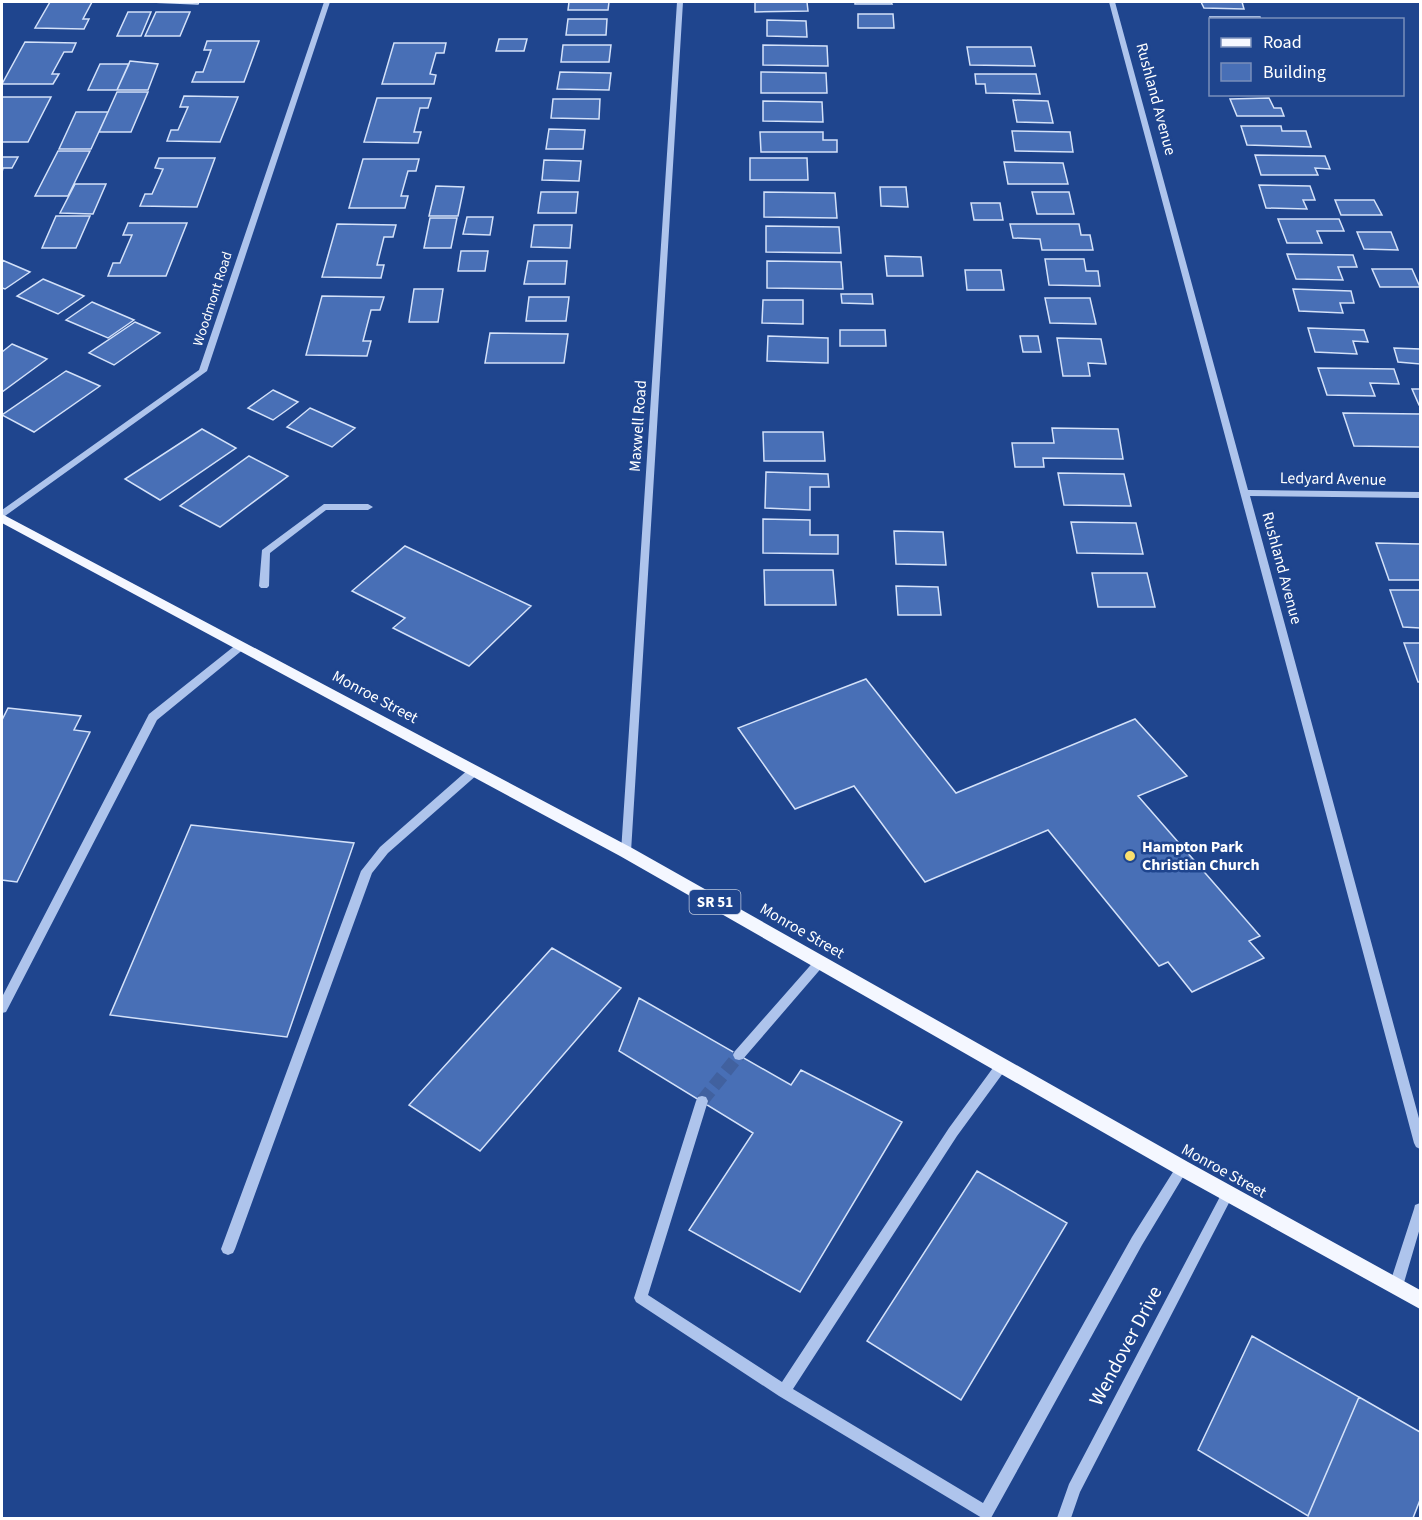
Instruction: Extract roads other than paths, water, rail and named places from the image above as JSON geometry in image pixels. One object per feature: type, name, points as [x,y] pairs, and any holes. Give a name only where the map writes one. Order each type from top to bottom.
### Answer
[{"type":"main road","name":"Monroe Street","points":[[2,516],[626,852],[1182,1168],[1420,1300]]},
{"type":"street","name":"Woodmont Road","points":[[2,516],[203,371],[327,2]]},
{"type":"street","name":"Maxwell Road","points":[[626,852],[680,2]]},
{"type":"street","name":"Rushland Avenue","points":[[1112,2],[1420,1143]]},
{"type":"street","name":"Ledyard Avenue","points":[[1245,492],[1420,495]]},
{"type":"street","points":[[264,586],[265,552],[324,507],[368,507]]},
{"type":"street","points":[[2,1008],[153,717],[241,646]]},
{"type":"street","points":[[228,1249],[367,870],[384,850],[474,771]]},
{"type":"street","points":[[739,1055],[820,962]]},
{"type":"street","points":[[784,1391],[953,1132],[1002,1065]]},
{"type":"street","points":[[702,1101],[641,1298],[784,1391],[986,1513],[1137,1241],[1182,1168]]},
{"type":"street","name":"Wendover Drive","points":[[1064,1518],[1074,1489],[1228,1193]]},
{"type":"street","points":[[1396,1286],[1420,1209]]},
{"type":"tunnel","points":[[702,1101],[739,1055]]},
{"type":"place","name":"Hampton Park Christian Church","points":[[1130,856]]}]
